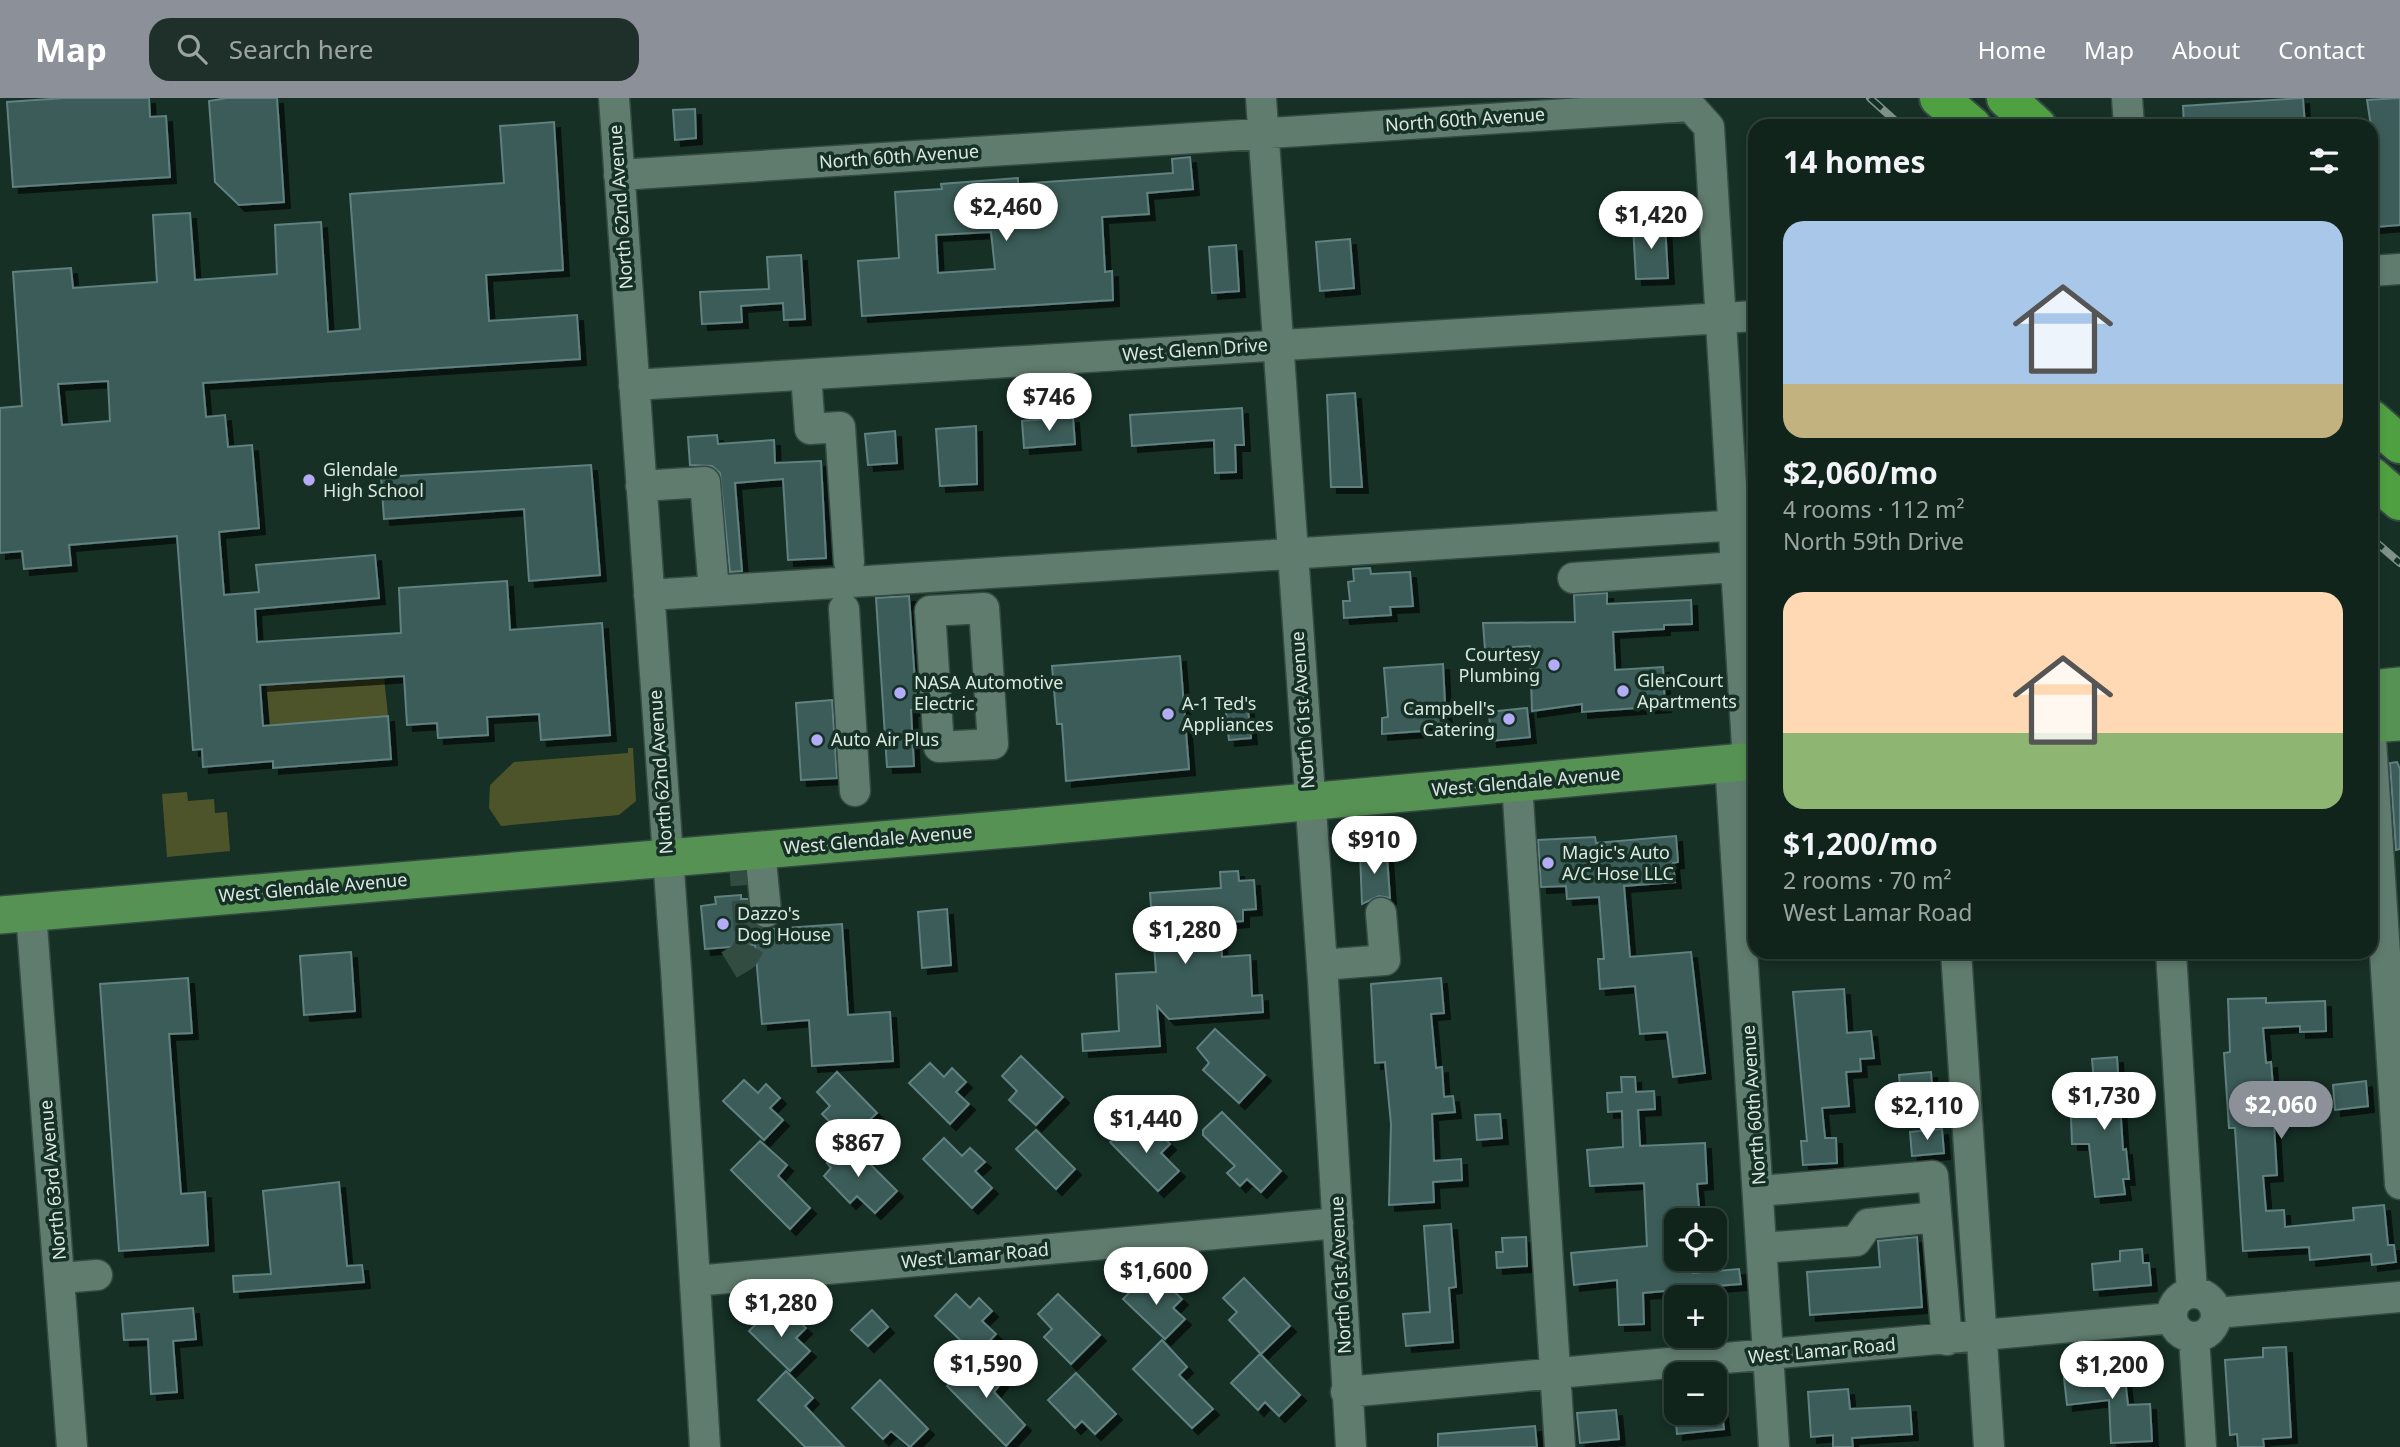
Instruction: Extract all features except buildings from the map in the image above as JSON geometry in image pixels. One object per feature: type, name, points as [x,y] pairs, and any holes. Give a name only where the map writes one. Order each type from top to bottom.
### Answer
[{"type":"highway","points":[[1939,98],[1964,119]]},
{"type":"highway","points":[[2006,98],[2029,119]]},
{"type":"highway","points":[[2378,425],[2400,444]]},
{"type":"highway","points":[[2378,482],[2400,501]]},
{"type":"main road","points":[[2378,688],[2400,686]]},
{"type":"main road","points":[[2378,724],[2400,722]]},
{"type":"main road","name":"West Glendale Avenue","points":[[15,914],[1745,762]]},
{"type":"street","name":"North 62nd Avenue","points":[[614,98],[705,1447]]},
{"type":"street","name":"North 61st Avenue","points":[[1261,98],[1322,965],[1350,1447]]},
{"type":"street","points":[[2127,98],[2128,119]]},
{"type":"street","name":"North 60th Avenue","points":[[619,175],[1690,106],[1709,127],[1721,318],[1744,524],[1736,567],[1748,848]]},
{"type":"street","points":[[2378,271],[2400,269]]},
{"type":"street","name":"West Glenn Drive","points":[[634,385],[1748,316]]},
{"type":"street","points":[[806,375],[810,429],[840,427],[849,562]]},
{"type":"street","points":[[641,486],[705,482],[714,591]]},
{"type":"street","points":[[649,595],[1744,524]]},
{"type":"street","points":[[1573,578],[1736,567]]},
{"type":"street","points":[[984,608],[993,744],[939,747],[930,611],[984,608]]},
{"type":"street","points":[[844,609],[855,791]]},
{"type":"street","points":[[1517,783],[1560,1447]]},
{"type":"street","points":[[2378,847],[2400,1184]]},
{"type":"street","points":[[761,850],[766,912]]},
{"type":"street","points":[[1322,965],[1385,960],[1381,913]]},
{"type":"street","name":"North 63rd Avenue","points":[[15,914],[61,1278],[72,1447]]},
{"type":"street","name":"North 60th Avenue","points":[[1752,959],[1762,1248],[1774,1447]]},
{"type":"street","points":[[1955,959],[1989,1447]]},
{"type":"street","points":[[2171,959],[2192,1293]]},
{"type":"street","points":[[1760,1191],[1933,1177],[1947,1340]]},
{"type":"street","points":[[1762,1248],[1856,1241],[1868,1224],[1936,1216]]},
{"type":"street","name":"West Lamar Road","points":[[695,1281],[1338,1223]]},
{"type":"street","points":[[61,1278],[97,1275]]},
{"type":"street","points":[[2183,1328],[2212,1327],[2216,1313],[2205,1296],[2192,1293],[2177,1301],[2202,1447]]},
{"type":"street","points":[[2216,1313],[2400,1297]]},
{"type":"street","name":"West Lamar Road","points":[[1346,1392],[1982,1336],[2183,1328]]},
{"type":"green space","points":[[384,677],[388,716],[270,725],[266,684]]},
{"type":"green space","points":[[628,748],[633,748],[636,801],[619,815],[501,826],[489,808],[490,785],[514,762],[628,753]]},
{"type":"green space","points":[[187,792],[188,801],[214,799],[215,813],[227,812],[230,851],[167,857],[162,794]]},
{"type":"tunnel","points":[[729,965],[744,956],[750,945],[743,851]]},
{"type":"railway","points":[[1870,98],[1893,119]]},
{"type":"railway","points":[[2378,544],[2400,563]]},
{"type":"place","name":"Glendale High School","points":[[309,480]]},
{"type":"place","name":"Courtesy Plumbing","points":[[1554,665]]},
{"type":"place","name":"GlenCourt Apartments","points":[[1623,691]]},
{"type":"place","name":"NASA Automotive Electric","points":[[900,693]]},
{"type":"place","name":"A-1 Ted's Appliances","points":[[1168,714]]},
{"type":"place","name":"Campbell's Catering","points":[[1509,719]]},
{"type":"place","name":"Auto Air Plus","points":[[817,740]]},
{"type":"place","name":"Magic's Auto A/C Hose LLC","points":[[1548,863]]},
{"type":"place","name":"Dazzo's Dog House","points":[[723,924]]}]
